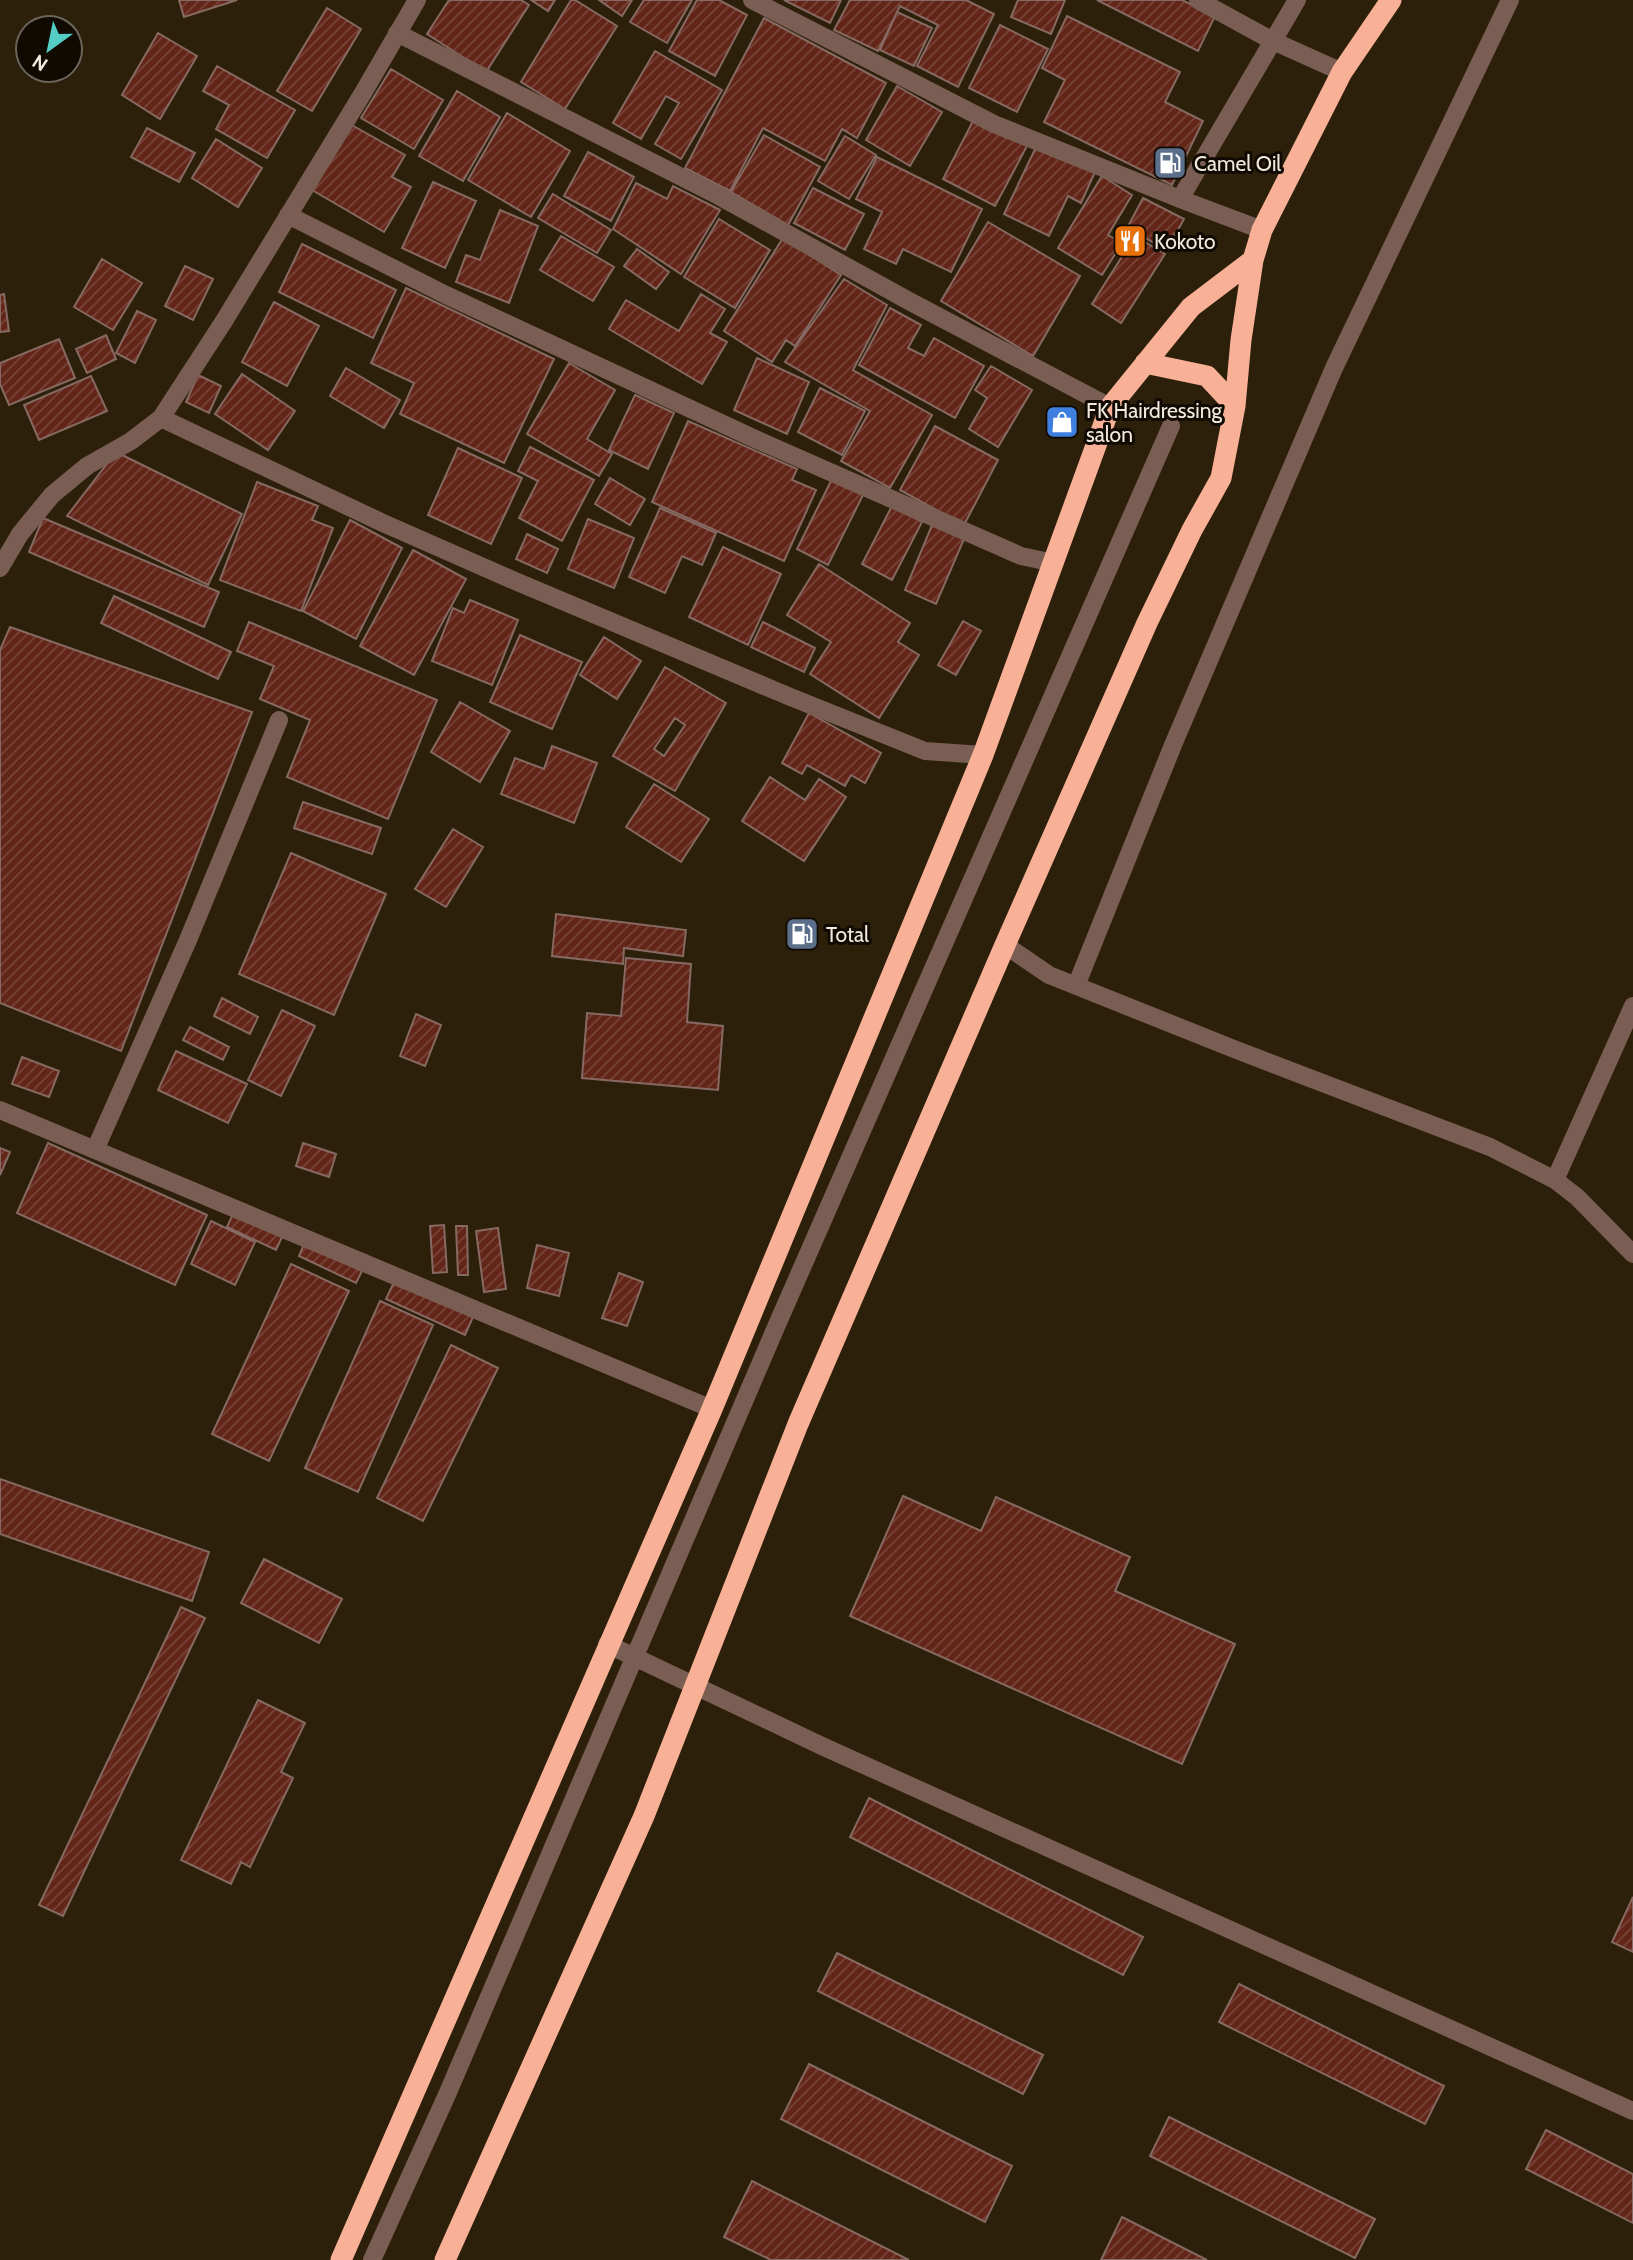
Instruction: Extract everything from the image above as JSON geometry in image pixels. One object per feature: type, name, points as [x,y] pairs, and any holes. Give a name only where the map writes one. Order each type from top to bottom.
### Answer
[{"type":"highway","points":[[445,2260],[644,1816],[798,1424],[1004,945],[1147,623],[1192,530],[1221,478],[1235,406],[1241,340],[1253,260],[1262,230],[1342,72],[1391,0]]},
{"type":"highway","points":[[341,2260],[488,1926],[607,1644],[712,1409],[984,755],[1110,407],[1191,307],[1253,260]]},
{"type":"highway","points":[[1145,363],[1207,376],[1235,406]]},
{"type":"street","points":[[0,568],[20,534],[52,495],[88,466],[131,441],[160,418],[224,321],[417,0]]},
{"type":"street","points":[[752,0],[994,124],[1262,230]]},
{"type":"street","points":[[1198,0],[1273,41],[1342,72]]},
{"type":"street","points":[[1180,199],[1297,0]]},
{"type":"street","points":[[1076,986],[1172,745],[1334,368],[1510,0]]},
{"type":"street","points":[[397,33],[717,195],[909,301],[1110,407]]},
{"type":"street","points":[[288,215],[446,295],[753,438],[1021,556],[1054,563]]},
{"type":"street","points":[[160,418],[515,582],[788,696],[925,751],[984,755]]},
{"type":"street","points":[[372,2260],[446,2097],[782,1315],[1171,426]]},
{"type":"street","points":[[95,1150],[188,940],[279,720]]},
{"type":"street","points":[[1004,945],[1049,975],[1490,1147],[1555,1180],[1577,1196],[1633,1254]]},
{"type":"street","points":[[1555,1180],[1633,1006]]},
{"type":"street","points":[[0,1110],[712,1409]]},
{"type":"street","points":[[607,1644],[824,1747],[1633,2111]]},
{"type":"building","points":[[179,0],[237,0],[184,17]]},
{"type":"building","points":[[449,0],[521,0],[529,5],[486,72],[427,34]]},
{"type":"building","points":[[531,0],[555,0],[548,11]]},
{"type":"building","points":[[571,0],[617,26],[565,109],[521,82]]},
{"type":"building","points":[[599,0],[632,0],[622,16]]},
{"type":"building","points":[[644,0],[692,0],[667,43],[630,22]]},
{"type":"building","points":[[697,0],[719,0],[747,15],[715,76],[669,51]]},
{"type":"building","points":[[784,0],[841,0],[830,23]]},
{"type":"building","points":[[850,0],[966,0],[994,14],[958,87],[917,66],[938,25],[900,6],[878,51],[834,30]]},
{"type":"building","points":[[1018,0],[1065,0],[1051,34],[1011,17]]},
{"type":"building","points":[[1097,0],[1182,0],[1215,16],[1198,51]]},
{"type":"building","points":[[327,8],[361,29],[312,111],[277,91]]},
{"type":"building","points":[[897,12],[932,28],[914,66],[880,50]]},
{"type":"building","points":[[1067,16],[1180,72],[1165,102],[1203,121],[1172,185],[1044,122],[1065,80],[1042,68]]},
{"type":"building","points":[[764,18],[886,83],[857,138],[842,129],[825,161],[763,128],[730,191],[685,168]]},
{"type":"building","points":[[1000,25],[1048,49],[1017,112],[969,88]]},
{"type":"building","points":[[158,33],[197,56],[160,119],[122,95]]},
{"type":"building","points":[[655,51],[722,90],[681,159],[655,144],[679,103],[666,96],[641,139],[613,123]]},
{"type":"building","points":[[217,66],[295,110],[267,158],[216,129],[229,105],[203,91]]},
{"type":"building","points":[[391,69],[443,100],[414,149],[361,118]]},
{"type":"building","points":[[897,86],[942,112],[910,166],[866,140]]},
{"type":"building","points":[[457,91],[500,117],[463,181],[419,156]]},
{"type":"building","points":[[507,113],[570,151],[531,217],[468,180]]},
{"type":"building","points":[[974,119],[1027,146],[995,206],[943,179]]},
{"type":"building","points":[[350,124],[405,155],[392,177],[411,187],[384,232],[312,190]]},
{"type":"building","points":[[147,128],[195,153],[179,182],[131,157]]},
{"type":"building","points":[[764,135],[820,167],[788,225],[731,192]]},
{"type":"building","points":[[845,136],[876,155],[849,199],[818,181]]},
{"type":"building","points":[[216,139],[262,168],[238,207],[192,178]]},
{"type":"building","points":[[1037,145],[1095,172],[1081,203],[1068,196],[1049,236],[1004,214]]},
{"type":"building","points":[[588,152],[634,177],[611,221],[564,196]]},
{"type":"building","points":[[877,157],[982,209],[951,272],[903,249],[896,264],[864,249],[882,212],[856,199]]},
{"type":"building","points":[[1102,176],[1132,195],[1108,235],[1122,243],[1102,275],[1058,248]]},
{"type":"building","points":[[433,182],[476,201],[445,268],[402,248]]},
{"type":"building","points":[[636,183],[667,199],[673,186],[720,210],[681,274],[613,229]]},
{"type":"building","points":[[813,188],[864,214],[845,250],[794,223]]},
{"type":"building","points":[[553,194],[611,230],[597,253],[538,218]]},
{"type":"building","points":[[1143,198],[1184,219],[1167,250],[1127,228]]},
{"type":"building","points":[[500,210],[538,226],[509,303],[456,282],[466,255],[480,260]]},
{"type":"building","points":[[719,219],[770,250],[735,308],[684,277]]},
{"type":"building","points":[[988,222],[1080,276],[1033,356],[941,301]]},
{"type":"building","points":[[561,236],[614,267],[593,301],[540,270]]},
{"type":"building","points":[[1135,236],[1165,254],[1121,323],[1092,304]]},
{"type":"building","points":[[783,238],[841,275],[795,346],[786,340],[772,362],[724,331]]},
{"type":"building","points":[[302,244],[396,290],[373,338],[279,292]]},
{"type":"building","points":[[637,249],[669,272],[656,289],[624,266]]},
{"type":"building","points":[[102,259],[142,283],[113,330],[74,307]]},
{"type":"building","points":[[185,266],[213,279],[193,320],[165,306]]},
{"type":"building","points":[[844,279],[887,305],[853,370],[932,415],[890,488],[841,461],[870,411],[785,362]]},
{"type":"building","points":[[406,288],[554,359],[504,463],[400,414],[414,383],[371,363]]},
{"type":"building","points":[[4,294],[9,331],[0,332],[0,295]]},
{"type":"building","points":[[701,294],[725,309],[710,333],[727,342],[702,384],[609,329],[626,300],[679,331]]},
{"type":"building","points":[[274,302],[319,326],[287,386],[242,362]]},
{"type":"building","points":[[890,308],[921,325],[908,348],[924,356],[934,338],[984,366],[955,418],[859,365]]},
{"type":"building","points":[[137,311],[156,320],[135,363],[116,353]]},
{"type":"building","points":[[106,335],[116,359],[87,373],[76,349]]},
{"type":"building","points":[[59,339],[75,378],[9,405],[0,384],[0,363]]},
{"type":"building","points":[[757,358],[809,382],[787,434],[734,410]]},
{"type":"building","points":[[569,363],[615,390],[587,439],[612,454],[599,476],[527,434]]},
{"type":"building","points":[[991,366],[1032,390],[998,447],[969,429],[987,398],[975,390]]},
{"type":"building","points":[[346,368],[400,400],[384,428],[330,396]]},
{"type":"building","points":[[242,374],[295,411],[268,450],[215,414]]},
{"type":"building","points":[[198,375],[221,386],[209,413],[186,402]]},
{"type":"building","points":[[91,376],[107,411],[39,440],[24,405]]},
{"type":"building","points":[[820,388],[865,411],[842,455],[798,432]]},
{"type":"building","points":[[635,395],[674,413],[648,469],[609,450]]},
{"type":"building","points":[[688,421],[797,469],[792,480],[816,490],[784,561],[652,502]]},
{"type":"building","points":[[935,426],[998,460],[964,525],[900,490]]},
{"type":"building","points":[[530,447],[594,480],[562,541],[519,518],[538,481],[518,471]]},
{"type":"building","points":[[458,448],[522,478],[491,544],[428,515]]},
{"type":"building","points":[[116,452],[242,514],[208,585],[67,516]]},
{"type":"building","points":[[610,478],[645,499],[630,525],[595,504]]},
{"type":"building","points":[[832,479],[863,495],[828,565],[797,549]]},
{"type":"building","points":[[257,482],[318,506],[312,520],[333,528],[301,611],[220,580]]},
{"type":"building","points":[[892,506],[922,522],[892,580],[862,564]]},
{"type":"building","points":[[660,508],[716,533],[702,565],[682,556],[665,593],[629,577]]},
{"type":"building","points":[[43,518],[219,592],[204,627],[29,552]]},
{"type":"building","points":[[588,519],[634,538],[614,588],[568,569]]},
{"type":"building","points":[[350,520],[402,548],[356,639],[303,611]]},
{"type":"building","points":[[932,525],[964,539],[936,604],[905,590]]},
{"type":"building","points":[[527,534],[558,549],[547,573],[516,559]]},
{"type":"building","points":[[723,547],[781,574],[748,645],[689,617]]},
{"type":"building","points":[[413,550],[466,579],[414,675],[360,646]]},
{"type":"building","points":[[819,564],[910,623],[898,642],[919,655],[879,718],[810,674],[831,642],[787,615]]},
{"type":"building","points":[[114,596],[231,652],[218,679],[101,623]]},
{"type":"building","points":[[470,600],[518,620],[492,685],[432,661],[453,608],[464,613]]},
{"type":"building","points":[[963,621],[981,631],[956,675],[938,665]]},
{"type":"building","points":[[249,622],[437,700],[388,819],[287,777],[310,720],[260,699],[274,666],[237,651]]},
{"type":"building","points":[[763,622],[815,648],[804,672],[751,647]]},
{"type":"building","points":[[10,627],[252,712],[121,1051],[0,1003],[0,650]]},
{"type":"building","points":[[520,635],[582,662],[552,729],[490,702]]},
{"type":"building","points":[[604,637],[641,661],[617,699],[580,675]]},
{"type":"building","points":[[665,667],[726,703],[675,791],[613,756]],"holes":[[[675,718],[685,725],[664,756],[654,749]]]},
{"type":"building","points":[[460,702],[510,731],[480,782],[431,752]]},
{"type":"building","points":[[809,713],[881,753],[865,783],[851,775],[845,786],[807,765],[802,774],[782,763]]},
{"type":"building","points":[[552,746],[597,763],[574,823],[501,794],[515,758],[544,769]]},
{"type":"building","points":[[770,777],[805,800],[819,779],[846,797],[804,861],[742,821]]},
{"type":"building","points":[[654,784],[709,819],[681,862],[626,827]]},
{"type":"building","points":[[303,802],[381,828],[372,854],[294,828]]},
{"type":"building","points":[[453,829],[483,847],[446,907],[415,889]]},
{"type":"building","points":[[291,853],[386,894],[334,1015],[239,974]]},
{"type":"building","points":[[556,914],[686,930],[683,956],[624,948],[623,964],[552,956]]},
{"type":"building","points":[[626,958],[691,964],[687,1022],[723,1026],[718,1090],[582,1078],[587,1013],[621,1016]]},
{"type":"building","points":[[222,998],[258,1017],[250,1034],[214,1016]]},
{"type":"building","points":[[282,1010],[315,1026],[281,1096],[248,1080]]},
{"type":"building","points":[[416,1014],[441,1025],[425,1066],[400,1056]]},
{"type":"building","points":[[190,1027],[229,1047],[223,1060],[183,1040]]},
{"type":"building","points":[[176,1051],[247,1084],[228,1123],[158,1090]]},
{"type":"building","points":[[22,1057],[59,1071],[49,1097],[12,1084]]},
{"type":"building","points":[[48,1143],[207,1215],[175,1285],[17,1213]]},
{"type":"building","points":[[303,1143],[336,1154],[329,1177],[296,1166]]},
{"type":"building","points":[[0,1148],[10,1152],[0,1175]]},
{"type":"building","points":[[233,1214],[282,1237],[276,1250],[227,1227]]},
{"type":"building","points":[[211,1221],[255,1242],[235,1285],[191,1264]]},
{"type":"building","points":[[444,1225],[447,1272],[433,1273],[430,1226]]},
{"type":"building","points":[[456,1226],[467,1226],[468,1275],[458,1275]]},
{"type":"building","points":[[498,1228],[506,1289],[484,1292],[476,1231]]},
{"type":"building","points":[[304,1244],[362,1271],[356,1283],[299,1256]]},
{"type":"building","points":[[537,1245],[569,1253],[559,1296],[527,1288]]},
{"type":"building","points":[[291,1264],[349,1291],[269,1461],[212,1434]]},
{"type":"building","points":[[619,1273],[643,1282],[627,1326],[602,1318]]},
{"type":"building","points":[[395,1280],[473,1317],[465,1335],[386,1299]]},
{"type":"building","points":[[380,1301],[433,1325],[358,1492],[305,1468]]},
{"type":"building","points":[[451,1345],[498,1368],[423,1521],[377,1498]]},
{"type":"building","points":[[0,1479],[209,1552],[192,1601],[0,1534]]},
{"type":"building","points":[[903,1496],[981,1531],[996,1497],[1130,1557],[1115,1591],[1235,1644],[1182,1764],[850,1616]]},
{"type":"building","points":[[264,1559],[342,1599],[319,1643],[241,1603]]},
{"type":"building","points":[[181,1607],[205,1618],[63,1916],[39,1905]]},
{"type":"building","points":[[258,1700],[305,1723],[281,1772],[293,1778],[250,1867],[241,1862],[231,1884],[181,1860]]},
{"type":"building","points":[[869,1798],[1143,1937],[1123,1975],[850,1837]]},
{"type":"building","points":[[1633,1897],[1633,1952],[1612,1942]]},
{"type":"building","points":[[837,1953],[1043,2055],[1023,2094],[818,1991]]},
{"type":"building","points":[[1239,1984],[1444,2086],[1425,2124],[1219,2022]]},
{"type":"building","points":[[809,2064],[1012,2166],[985,2222],[781,2119]]},
{"type":"building","points":[[1169,2117],[1375,2219],[1355,2258],[1150,2156]]},
{"type":"building","points":[[1546,2130],[1633,2174],[1633,2223],[1526,2169]]},
{"type":"building","points":[[752,2181],[909,2260],[771,2260],[724,2237]]},
{"type":"building","points":[[1122,2217],[1207,2260],[1101,2260]]},
{"type":"place","name":"Camel Oil","points":[[1170,163]]},
{"type":"place","name":"Kokoto","points":[[1130,241]]},
{"type":"place","name":"FK Hairdressing salon","points":[[1062,422]]},
{"type":"place","name":"Total","points":[[802,934]]}]
